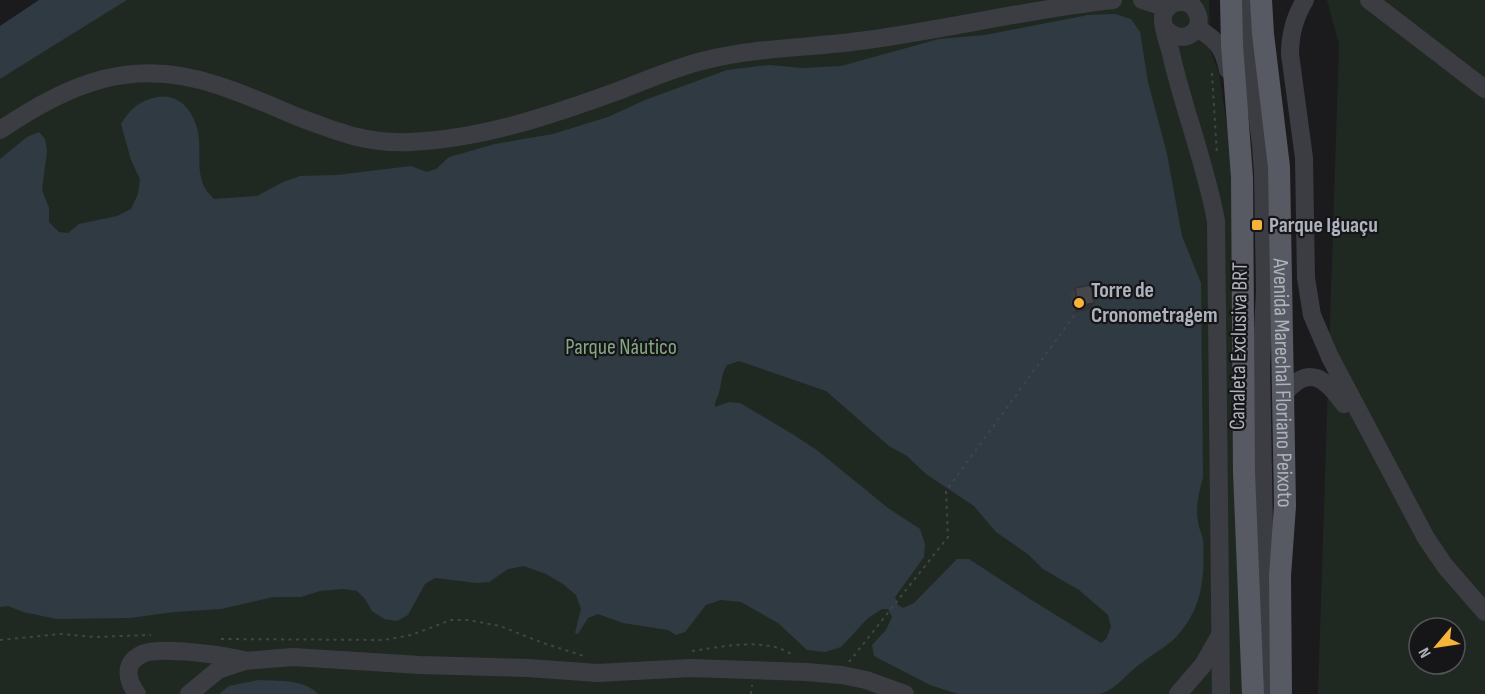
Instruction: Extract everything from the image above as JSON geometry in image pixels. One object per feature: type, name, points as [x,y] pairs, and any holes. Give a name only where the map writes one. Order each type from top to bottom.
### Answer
[{"type":"main road","name":"Avenida Marechal Floriano Peixoto","points":[[1231,0],[1242,177],[1244,472],[1253,694]]},
{"type":"main road","name":"Avenida Marechal Floriano Peixoto","points":[[1261,0],[1263,34],[1280,167],[1285,506],[1280,576],[1281,694]]},
{"type":"street","points":[[0,130],[66,92],[119,74],[157,73],[217,84],[354,138],[409,142],[451,138],[494,130],[561,111],[704,60],[722,56],[867,40],[1066,5],[1113,0]]},
{"type":"street","points":[[1142,0],[1167,8]]},
{"type":"street","name":"Canaleta Exclusiva BRT","points":[[1246,0],[1248,39],[1263,173],[1265,292],[1261,365],[1267,694]]},
{"type":"street","points":[[1305,0],[1293,23],[1290,47],[1304,158],[1307,293],[1320,337],[1435,553],[1485,612]]},
{"type":"street","points":[[1369,0],[1485,89]]},
{"type":"street","points":[[1166,29],[1179,38],[1189,35],[1197,28],[1197,3],[1171,4],[1163,19],[1216,221],[1221,694]]},
{"type":"street","points":[[1197,28],[1217,42],[1222,49],[1238,114]]},
{"type":"street","points":[[1284,394],[1301,379],[1316,377],[1325,381],[1337,393],[1384,459]]},
{"type":"street","points":[[1179,694],[1203,665],[1221,633]]},
{"type":"street","points":[[137,694],[131,687],[128,673],[130,663],[147,652],[161,651],[245,660],[293,657],[597,673],[691,668],[806,672],[858,678],[905,694]]},
{"type":"street","points":[[189,694],[218,670],[245,660]]},
{"type":"path","points":[[860,647],[948,537],[946,491],[1076,312]]},
{"type":"path","points":[[219,639],[384,640],[411,635],[451,620],[468,620],[500,626],[563,650],[593,657]]},
{"type":"path","points":[[0,640],[61,634],[94,637],[157,635]]},
{"type":"path","points":[[689,652],[737,644],[778,648],[790,653],[806,672]]},
{"type":"green space","name":"Parque Náutico","points":[[127,0],[1209,0],[1211,52],[1219,73],[1232,161],[1243,694],[0,694],[0,79]]},
{"type":"green space","points":[[1327,0],[1485,0],[1485,694],[1318,694],[1339,44]]},
{"type":"shaded area","points":[[39,0],[127,0],[0,79],[0,26]]},
{"type":"shaded area","name":"Parque Náutico","points":[[1115,14],[1131,19],[1140,32],[1148,82],[1167,154],[1182,236],[1201,283],[1203,477],[1197,511],[1198,525],[1203,540],[1203,578],[1200,591],[1192,614],[1177,636],[1117,685],[1106,691],[1100,694],[958,694],[930,685],[874,656],[872,645],[886,630],[892,617],[888,609],[882,609],[868,618],[841,647],[825,652],[807,650],[778,623],[741,602],[721,600],[706,605],[685,632],[676,635],[668,630],[623,623],[598,614],[588,618],[578,634],[575,633],[581,609],[576,595],[546,574],[524,566],[508,569],[489,582],[477,583],[435,578],[425,584],[408,615],[397,621],[384,619],[372,611],[357,591],[343,589],[320,591],[301,597],[273,597],[221,609],[130,618],[57,619],[23,612],[8,606],[0,607],[0,159],[27,137],[39,132],[45,139],[47,151],[42,190],[49,208],[49,222],[59,232],[68,233],[79,224],[117,216],[131,209],[138,194],[140,179],[131,160],[121,124],[136,106],[145,100],[157,97],[165,96],[178,100],[192,115],[198,135],[201,177],[205,188],[214,199],[257,196],[300,176],[337,175],[411,166],[427,172],[436,169],[449,157],[495,144],[553,134],[608,117],[645,100],[727,70],[769,65],[803,68],[841,66],[939,39],[985,35],[1088,15]],"holes":[[[739,361],[826,391],[889,446],[907,456],[926,474],[974,506],[996,532],[1029,555],[1043,569],[1079,590],[1108,615],[1111,627],[1106,639],[1101,643],[969,559],[957,559],[914,603],[903,608],[898,605],[895,597],[924,557],[925,544],[920,529],[888,508],[818,451],[794,435],[740,403],[729,402],[715,407],[725,368]]]},
{"type":"shaded area","points":[[258,680],[298,683],[318,694],[219,694],[229,686]]},
{"type":"building","points":[[1091,285],[1094,303],[1078,306],[1075,288]]},
{"type":"place","name":"Parque Iguaçu","points":[[1257,225]]},
{"type":"place","name":"Torre de Cronometragem","points":[[1079,303]]}]
